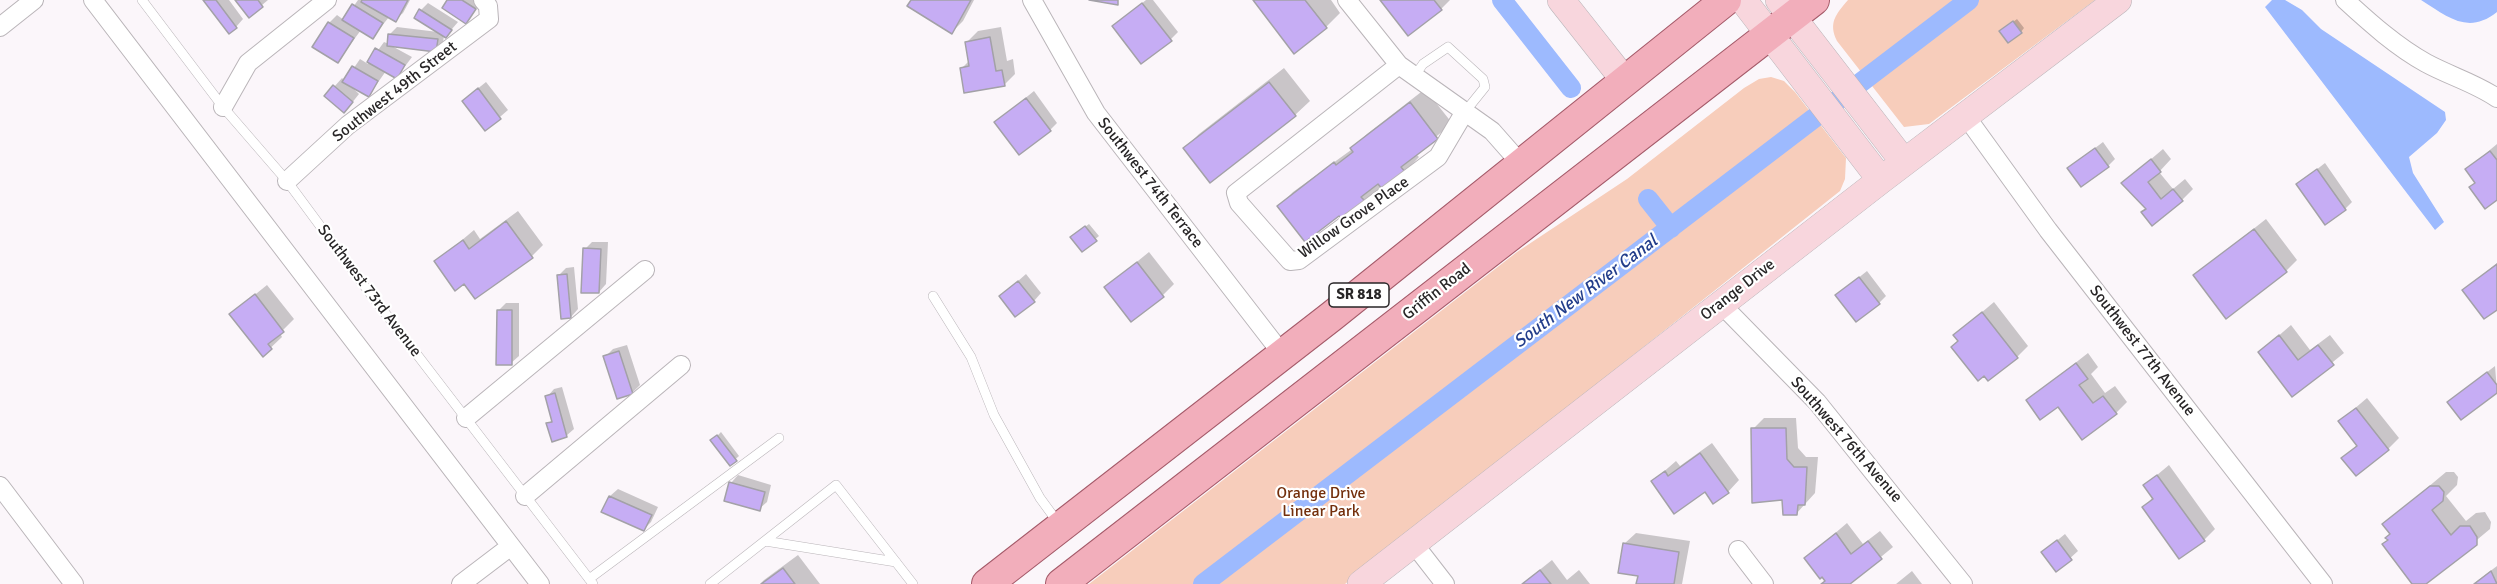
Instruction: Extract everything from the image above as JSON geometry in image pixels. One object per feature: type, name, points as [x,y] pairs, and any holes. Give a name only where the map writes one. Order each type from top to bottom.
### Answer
[{"type":"main road","name":"SR 818","points":[[987,584],[1283,355],[1726,0]]},
{"type":"main road","name":"Griffin Road","points":[[1061,584],[1269,423],[1788,13]]},
{"type":"main road","points":[[1330,375],[1323,352],[1332,316]]},
{"type":"main road","points":[[1269,423],[1286,380],[1283,355]]},
{"type":"street","points":[[0,27],[34,0]]},
{"type":"street","points":[[93,0],[540,584]]},
{"type":"street","points":[[223,107],[248,63],[327,0]]},
{"type":"street","name":"Southwest 49th Street","points":[[287,181],[348,126],[489,19],[488,6],[483,0]]},
{"type":"street","name":"Southwest 74th Terrace","points":[[1032,0],[1096,113],[1283,355]]},
{"type":"street","points":[[1347,0],[1399,65],[1492,131],[1522,165]]},
{"type":"street","points":[[1561,0],[1625,81]]},
{"type":"street","points":[[1743,0],[1788,13],[1904,162]]},
{"type":"street","name":"Orange Drive","points":[[1361,584],[1904,162],[2118,0]]},
{"type":"street","points":[[2345,0],[2374,26],[2426,63],[2480,86],[2497,98]]},
{"type":"street","points":[[1788,13],[1802,78],[1881,180]]},
{"type":"street","name":"Willow Grove Place","points":[[1399,65],[1236,193],[1239,203],[1290,261],[1299,260],[1438,157],[1464,113]]},
{"type":"street","name":"Southwest 77th Avenue","points":[[1965,116],[2048,230],[2323,584]]},
{"type":"street","points":[[466,418],[645,270]]},
{"type":"street","name":"Southwest 76th Avenue","points":[[1720,304],[1817,402],[1963,584]]},
{"type":"street","points":[[525,496],[681,365]]},
{"type":"street","points":[[0,486],[74,584]]},
{"type":"street","points":[[1414,544],[1445,584]]},
{"type":"street","points":[[461,584],[511,546]]},
{"type":"street","points":[[1738,550],[1764,584]]},
{"type":"lane","name":"Southwest 73rd Avenue","points":[[142,0],[223,107],[287,181],[591,581]]},
{"type":"lane","points":[[1416,75],[1423,64],[1448,46],[1484,79],[1485,87],[1464,113]]},
{"type":"lane","points":[[933,296],[971,357],[985,398],[1040,498],[1061,527]]},
{"type":"lane","points":[[591,581],[779,438]]},
{"type":"lane","points":[[710,584],[836,485],[913,584]]},
{"type":"lane","points":[[765,541],[896,562]]},
{"type":"green space","points":[[1848,0],[2095,0],[1929,124],[1904,127],[1834,35],[1835,19]]},
{"type":"green space","name":"Orange Drive Linear Park","points":[[1771,77],[1784,81],[1795,92],[1846,158],[1845,179],[1840,191],[1345,584],[1089,584],[1517,252],[1627,179],[1744,88],[1759,79]]},
{"type":"water","points":[[2272,0],[2285,0],[2302,10],[2321,29],[2445,112],[2446,120],[2437,133],[2409,157],[2413,173],[2444,222],[2435,230],[2265,7]]},
{"type":"water","points":[[2421,0],[2497,0],[2497,12],[2487,19],[2467,23],[2449,17]]},
{"type":"building","points":[[203,0],[216,0],[237,28],[229,34]]},
{"type":"building","points":[[235,0],[258,0],[263,7],[249,18]]},
{"type":"building","points":[[362,0],[408,0],[396,22],[361,2]]},
{"type":"building","points":[[447,0],[462,0],[476,9],[466,24],[442,8]]},
{"type":"building","points":[[911,0],[971,0],[952,34],[907,6]]},
{"type":"building","points":[[1089,0],[1118,0],[1118,5]]},
{"type":"building","points":[[1253,0],[1305,0],[1327,28],[1294,54]]},
{"type":"building","points":[[1380,0],[1434,0],[1442,10],[1408,36]]},
{"type":"building","points":[[1142,3],[1172,41],[1141,64],[1112,26]]},
{"type":"building","points":[[352,4],[383,23],[373,39],[342,20]]},
{"type":"building","points":[[419,9],[452,30],[446,38],[414,18]]},
{"type":"building","points":[[2013,21],[2022,33],[2008,43],[1999,31]]},
{"type":"building","points":[[328,22],[354,38],[338,63],[312,47]]},
{"type":"building","points":[[388,34],[438,39],[436,52],[387,46]]},
{"type":"building","points":[[990,37],[996,71],[1002,70],[1005,86],[964,93],[960,68],[969,66],[965,42]]},
{"type":"building","points":[[375,48],[405,65],[397,79],[367,62]]},
{"type":"building","points":[[352,66],[378,81],[369,97],[342,82]]},
{"type":"building","points":[[1269,82],[1296,116],[1210,183],[1183,148]]},
{"type":"building","points":[[333,85],[353,102],[344,113],[324,96]]},
{"type":"building","points":[[478,88],[501,119],[485,131],[462,101]]},
{"type":"building","points":[[1026,98],[1051,131],[1019,155],[994,122]]},
{"type":"building","points":[[1410,102],[1438,139],[1401,167],[1406,173],[1383,190],[1378,184],[1361,197],[1367,203],[1343,221],[1339,216],[1305,242],[1277,206],[1334,162],[1336,165],[1353,152],[1350,148]]},
{"type":"building","points":[[2095,148],[2109,167],[2081,187],[2067,168]]},
{"type":"building","points":[[2490,151],[2497,160],[2497,200],[2485,209],[2469,187],[2475,183],[2465,169]]},
{"type":"building","points":[[2151,159],[2161,172],[2148,182],[2161,199],[2173,189],[2183,201],[2152,226],[2141,212],[2146,209],[2121,183]]},
{"type":"building","points":[[2317,169],[2346,210],[2325,225],[2296,184]]},
{"type":"building","points":[[506,221],[533,258],[475,299],[464,284],[455,291],[434,261],[463,240],[469,249]]},
{"type":"building","points":[[1085,226],[1097,241],[1082,252],[1070,237]]},
{"type":"building","points":[[2254,229],[2287,272],[2226,319],[2193,275]]},
{"type":"building","points":[[583,248],[601,249],[599,293],[581,293]]},
{"type":"building","points":[[1137,262],[1164,297],[1131,322],[1104,287]]},
{"type":"building","points":[[2497,264],[2497,310],[2484,319],[2462,290]]},
{"type":"building","points":[[567,274],[571,318],[561,319],[557,275]]},
{"type":"building","points":[[1859,277],[1880,304],[1856,322],[1835,295]]},
{"type":"building","points":[[1018,281],[1035,302],[1015,317],[999,296]]},
{"type":"building","points":[[255,294],[284,332],[268,344],[272,349],[263,357],[229,314]]},
{"type":"building","points":[[497,310],[512,310],[512,365],[496,365]]},
{"type":"building","points":[[1982,312],[2018,358],[1988,381],[1984,376],[1978,381],[1951,347],[1958,341],[1953,335]]},
{"type":"building","points":[[2279,335],[2298,360],[2318,345],[2334,365],[2292,397],[2258,352]]},
{"type":"building","points":[[619,351],[633,394],[617,399],[603,356]]},
{"type":"building","points":[[2076,363],[2088,379],[2079,385],[2093,403],[2103,396],[2117,414],[2082,440],[2058,407],[2040,420],[2026,400]]},
{"type":"building","points":[[2487,372],[2497,385],[2497,393],[2461,420],[2447,402]]},
{"type":"building","points":[[555,393],[567,437],[552,442],[546,423],[552,422],[545,396]]},
{"type":"building","points":[[2356,408],[2389,450],[2356,476],[2341,458],[2357,446],[2338,421]]},
{"type":"building","points":[[1751,428],[1786,428],[1787,459],[1794,467],[1807,467],[1805,505],[1798,505],[1797,515],[1783,515],[1782,500],[1752,503]]},
{"type":"building","points":[[717,435],[737,461],[730,466],[710,440]]},
{"type":"building","points":[[1700,453],[1729,493],[1713,504],[1705,492],[1674,514],[1651,481],[1665,471],[1668,476]]},
{"type":"building","points":[[2157,475],[2205,541],[2179,559],[2142,507],[2153,499],[2143,485]]},
{"type":"building","points":[[729,482],[765,492],[760,511],[724,501]]},
{"type":"building","points":[[2430,486],[2439,486],[2444,492],[2443,501],[2432,510],[2451,535],[2460,526],[2470,526],[2477,537],[2477,545],[2426,584],[2412,584],[2382,544],[2388,540],[2385,538],[2390,534],[2382,524]]},
{"type":"building","points":[[609,496],[652,515],[644,531],[601,512]]},
{"type":"building","points":[[1836,533],[1851,554],[1868,541],[1882,559],[1850,584],[1821,584],[1825,581],[1822,577],[1820,579],[1804,558]]},
{"type":"building","points":[[2057,540],[2072,560],[2056,572],[2041,552]]},
{"type":"building","points":[[1623,543],[1679,552],[1674,584],[1636,584],[1638,576],[1618,573]]},
{"type":"building","points":[[783,568],[795,584],[761,584]]},
{"type":"building","points":[[1540,570],[1551,584],[1522,584]]},
{"type":"building","points":[[2491,571],[2497,584],[2474,584]]},
{"type":"waterway","points":[[1502,0],[1571,88]]},
{"type":"waterway","name":"South New River Canal","points":[[1203,584],[1969,0]]},
{"type":"waterway","points":[[1648,199],[1671,228]]}]
